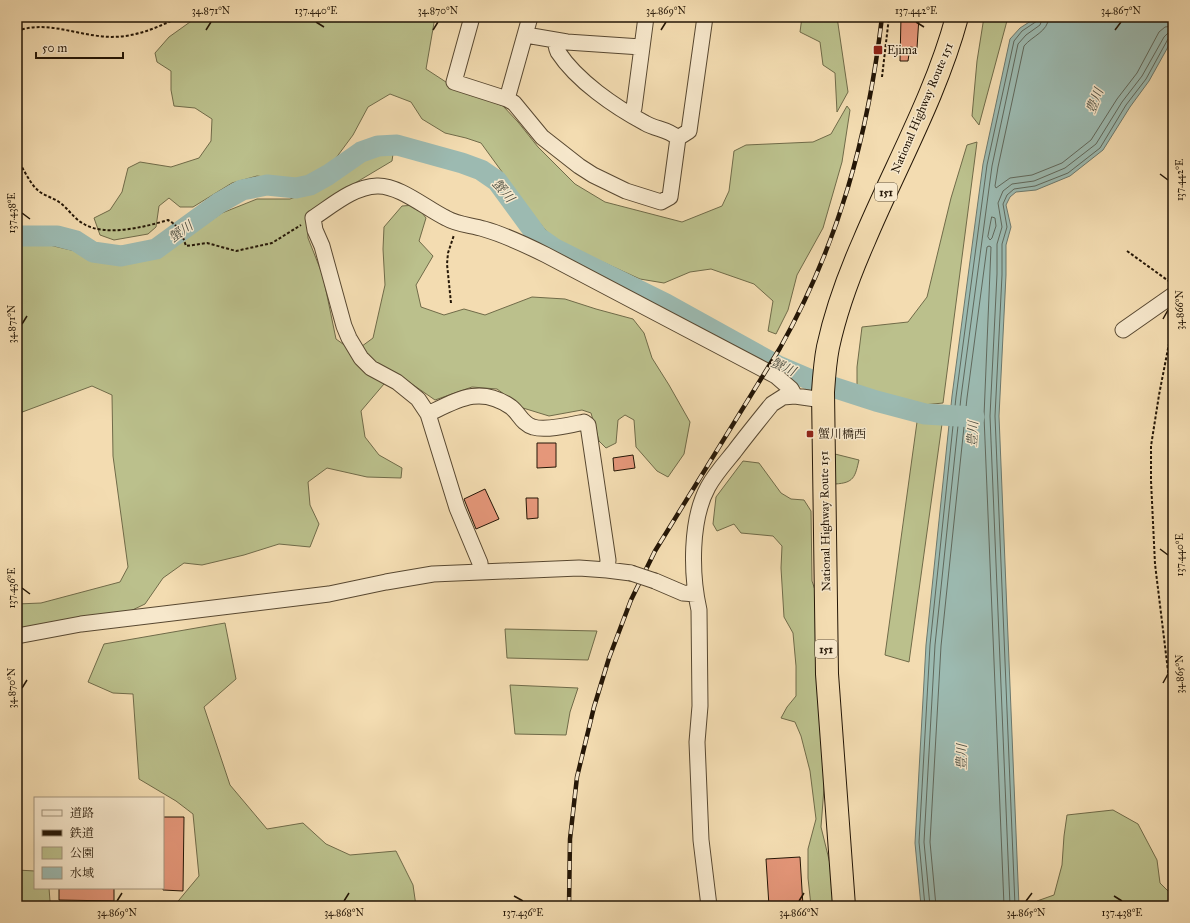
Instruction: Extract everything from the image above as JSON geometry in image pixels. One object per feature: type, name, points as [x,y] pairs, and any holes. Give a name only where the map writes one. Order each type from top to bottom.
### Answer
[{"type":"highway","name":"National Highway Route 151","points":[[844,906],[827,674],[823,396],[825,370],[828,347],[834,322],[848,279],[937,76],[951,39],[957,17]]},
{"type":"street","points":[[472,17],[454,82],[507,99],[514,104],[542,137],[579,166],[593,175],[626,190],[661,202],[670,197],[678,138],[689,130],[705,17]]},
{"type":"street","points":[[507,99],[530,17]]},
{"type":"street","points":[[631,115],[634,108],[646,17]]},
{"type":"street","points":[[526,35],[555,40],[641,47]]},
{"type":"street","points":[[555,40],[557,51],[576,73],[611,103],[647,124],[670,131],[678,138]]},
{"type":"street","points":[[481,572],[480,563],[457,508],[428,414],[418,400],[397,382],[371,368],[361,358],[349,338],[344,326],[322,246],[315,230],[313,218],[348,194],[364,187],[379,186],[394,190],[414,199],[446,218],[458,223],[484,229],[546,254],[776,376],[791,389],[794,396]]},
{"type":"street","points":[[1123,330],[1173,294]]},
{"type":"street","points":[[428,414],[452,402],[472,396],[487,395],[512,407],[524,422],[531,427],[540,429],[584,422],[588,425],[608,560],[607,570]]},
{"type":"street","points":[[709,906],[701,840],[698,742],[700,706],[699,610],[696,594],[695,528],[700,505],[708,487],[717,473],[772,404],[783,397],[823,396]]},
{"type":"street","points":[[17,636],[81,624],[329,594],[433,574],[579,568],[607,570],[631,573],[656,581],[683,593],[696,594]]},
{"type":"path","points":[[17,31],[40,26],[100,37],[129,36],[158,27],[178,17]]},
{"type":"path","points":[[882,77],[889,17]]},
{"type":"path","points":[[17,159],[39,191],[58,201],[82,224],[94,229],[114,230],[136,228],[168,220],[175,224],[182,234],[186,246],[207,243],[236,251],[272,243],[313,218]]},
{"type":"path","points":[[450,303],[447,264],[448,252],[458,223]]},
{"type":"path","points":[[1127,251],[1173,285]]},
{"type":"path","points":[[1173,323],[1158,395],[1151,446],[1155,564],[1173,712]]},
{"type":"green space","points":[[197,17],[435,17],[426,69],[449,84],[503,106],[538,147],[575,184],[605,202],[682,222],[722,206],[729,191],[734,151],[746,145],[813,142],[831,134],[847,106],[850,110],[842,162],[823,228],[797,275],[788,310],[776,334],[768,331],[773,301],[754,284],[711,269],[690,272],[664,283],[640,279],[554,240],[537,220],[481,143],[445,133],[422,119],[411,102],[390,94],[368,107],[353,135],[333,162],[312,177],[287,180],[257,176],[232,183],[193,207],[180,207],[169,198],[159,206],[156,227],[148,234],[114,240],[100,235],[94,218],[110,210],[122,192],[128,168],[140,162],[171,167],[199,158],[211,141],[212,119],[195,108],[174,106],[171,90],[171,71],[157,62],[155,53],[169,37]]},
{"type":"green space","points":[[802,17],[837,17],[848,92],[837,112],[835,73],[823,65],[820,42],[800,32]]},
{"type":"green space","points":[[984,17],[1008,17],[979,125],[972,116],[977,61]]},
{"type":"green space","points":[[977,142],[943,403],[923,405],[857,387],[857,367],[862,327],[908,322],[927,297],[951,198],[967,145]]},
{"type":"green space","points":[[384,152],[393,154],[392,161],[335,195],[307,217],[308,238],[323,276],[336,339],[354,352],[373,338],[385,285],[383,249],[384,227],[402,206],[416,205],[426,218],[419,241],[433,256],[416,285],[421,307],[444,315],[464,309],[485,315],[532,297],[565,299],[633,319],[644,333],[652,358],[690,422],[684,454],[668,477],[657,471],[636,447],[634,420],[625,415],[618,420],[616,443],[606,448],[599,441],[591,413],[582,410],[549,416],[523,408],[497,389],[472,387],[435,400],[399,375],[384,384],[361,411],[365,437],[379,455],[402,468],[401,478],[367,477],[327,468],[308,482],[310,505],[319,524],[310,547],[279,544],[244,555],[202,565],[184,563],[163,578],[145,604],[124,614],[17,630],[17,604],[41,603],[120,582],[128,567],[113,456],[112,395],[92,386],[17,414],[17,243],[41,243],[75,251],[92,260],[128,260],[156,255],[169,249],[222,213],[257,199],[290,199],[325,186],[365,159]]},
{"type":"green space","points":[[917,422],[942,424],[909,662],[885,655]]},
{"type":"green space","points":[[835,454],[859,460],[855,475],[846,482],[835,484]]},
{"type":"green space","points":[[743,461],[759,463],[781,493],[791,499],[804,500],[811,511],[812,581],[817,596],[825,750],[821,827],[833,876],[834,906],[811,906],[808,878],[808,849],[816,819],[810,771],[801,736],[795,722],[781,718],[787,707],[796,696],[796,666],[793,633],[784,617],[781,568],[782,546],[773,536],[741,533],[734,524],[717,531],[713,524],[716,497]]},
{"type":"green space","points":[[225,623],[236,679],[204,707],[230,785],[267,829],[303,823],[326,844],[350,855],[396,851],[413,885],[416,906],[174,906],[199,876],[193,814],[176,801],[139,779],[133,694],[113,693],[88,682],[104,644]]},
{"type":"green space","points":[[505,629],[597,631],[588,660],[507,658]]},
{"type":"green space","points":[[510,685],[578,688],[570,712],[566,735],[515,734]]},
{"type":"green space","points":[[1113,810],[1138,824],[1157,860],[1160,883],[1173,896],[1173,906],[1036,906],[1037,901],[1054,895],[1062,865],[1067,815]]},
{"type":"green space","points":[[17,870],[34,871],[34,889],[49,889],[50,901],[64,906],[17,906]]},
{"type":"water","name":"豊川","points":[[1037,17],[1173,17],[1173,38],[1149,81],[1130,107],[1103,150],[1070,176],[1036,190],[1016,192],[1010,197],[1006,205],[1011,227],[1006,245],[1006,275],[999,416],[1019,906],[921,906],[915,843],[926,645],[952,396],[983,164],[1010,39],[1020,28]]},
{"type":"building","points":[[901,17],[919,17],[917,48],[910,47],[908,61],[900,61]]},
{"type":"building","points":[[537,443],[556,443],[556,467],[537,468]]},
{"type":"building","points":[[633,455],[635,468],[614,471],[613,458]]},
{"type":"building","points":[[485,489],[499,519],[476,529],[464,499]]},
{"type":"building","points":[[526,498],[538,498],[538,518],[527,519]]},
{"type":"building","points":[[164,817],[184,817],[183,891],[163,890]]},
{"type":"building","points":[[800,857],[803,906],[769,906],[766,859]]},
{"type":"building","points":[[59,889],[114,889],[114,901],[59,900]]},
{"type":"waterway","name":"蟹川","points":[[17,236],[57,236],[76,241],[93,252],[121,256],[156,249],[219,203],[242,190],[267,185],[296,188],[310,185],[328,175],[361,152],[378,146],[397,145],[462,163],[481,170],[497,181],[538,237],[555,249],[666,304],[778,366],[811,380],[876,401],[925,414],[974,417]]},
{"type":"railway","points":[[569,906],[570,839],[577,777],[594,707],[609,658],[631,600],[655,551],[780,348],[801,309],[819,269],[835,229],[859,146],[876,61],[882,17]]},
{"type":"place","name":"Ejima","points":[[878,50]]},
{"type":"place","name":"蟹川橋西","points":[[810,434]]}]
